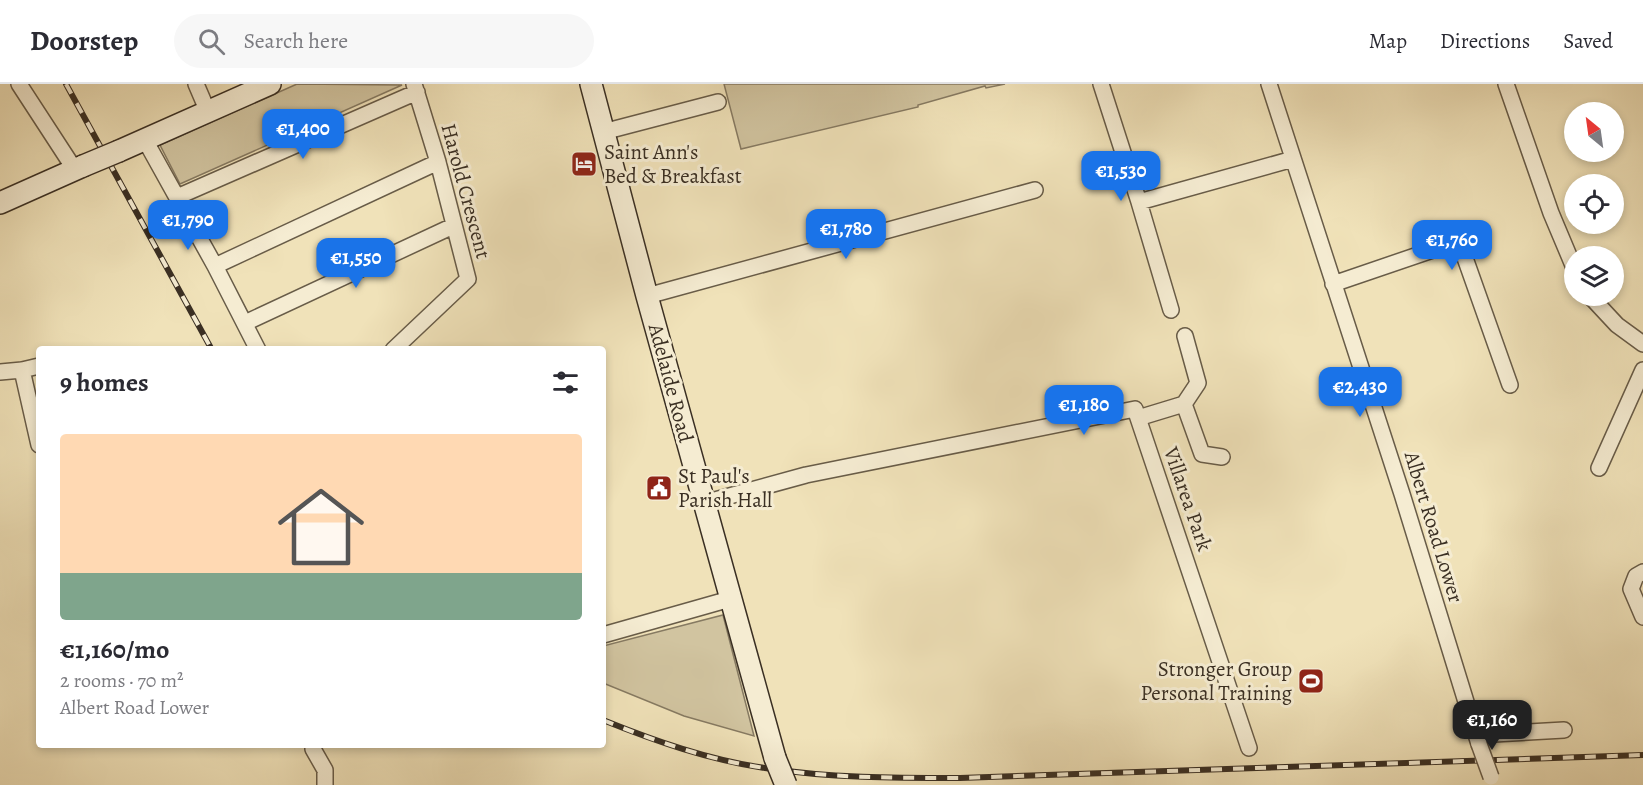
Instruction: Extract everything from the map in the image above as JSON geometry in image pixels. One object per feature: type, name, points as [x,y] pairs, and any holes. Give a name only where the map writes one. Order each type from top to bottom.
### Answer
[{"type":"street","points":[[19,84],[79,168]]},
{"type":"street","points":[[196,84],[208,112]]},
{"type":"street","points":[[0,203],[270,84]]},
{"type":"street","name":"Adelaide Road","points":[[591,84],[730,598],[775,758],[786,785]]},
{"type":"street","points":[[1101,84],[1171,310]]},
{"type":"street","name":"Albert Road Lower","points":[[1269,84],[1492,781]]},
{"type":"street","points":[[1506,84],[1565,246]]},
{"type":"street","points":[[177,197],[415,88]]},
{"type":"street","name":"Harold Crescent","points":[[397,346],[468,279],[438,162],[415,88]]},
{"type":"street","points":[[603,132],[718,102]]},
{"type":"street","points":[[145,140],[215,266],[256,346]]},
{"type":"street","points":[[1139,202],[1293,159]]},
{"type":"street","points":[[215,266],[438,162]]},
{"type":"street","points":[[647,296],[1035,190]]},
{"type":"street","points":[[245,323],[453,226]]},
{"type":"street","points":[[1333,284],[1459,241],[1510,385]]},
{"type":"street","points":[[1599,306],[1617,325],[1643,344]]},
{"type":"street","points":[[704,503],[806,475],[1135,409],[1138,418],[1184,404],[1198,383],[1185,336]]},
{"type":"street","points":[[0,372],[36,367]]},
{"type":"street","points":[[22,370],[36,432]]},
{"type":"street","points":[[1599,468],[1643,370]]},
{"type":"street","points":[[1184,404],[1202,454],[1222,457]]},
{"type":"street","name":"Villarea Park","points":[[1138,418],[1249,748]]},
{"type":"street","points":[[1643,572],[1636,576],[1631,589],[1643,616]]},
{"type":"street","points":[[606,634],[730,598]]},
{"type":"street","points":[[1477,739],[1564,730]]},
{"type":"street","points":[[314,748],[325,770],[325,785]]},
{"type":"shaded area","points":[[297,84],[402,85],[180,184],[160,145]]},
{"type":"shaded area","points":[[724,84],[1005,84],[986,88],[985,86],[918,105],[918,107],[741,149]]},
{"type":"shaded area","points":[[723,615],[754,736],[684,716],[606,684],[606,645]]},
{"type":"railway","points":[[66,84],[210,346]]},
{"type":"railway","points":[[606,721],[662,742],[744,765],[813,774],[862,777],[960,778],[1643,755]]},
{"type":"place","name":"Saint Ann's Bed & Breakfast","points":[[584,164]]},
{"type":"place","name":"St Paul's Parish Hall","points":[[659,488]]},
{"type":"place","name":"Stronger Group Personal Training","points":[[1311,681]]}]
